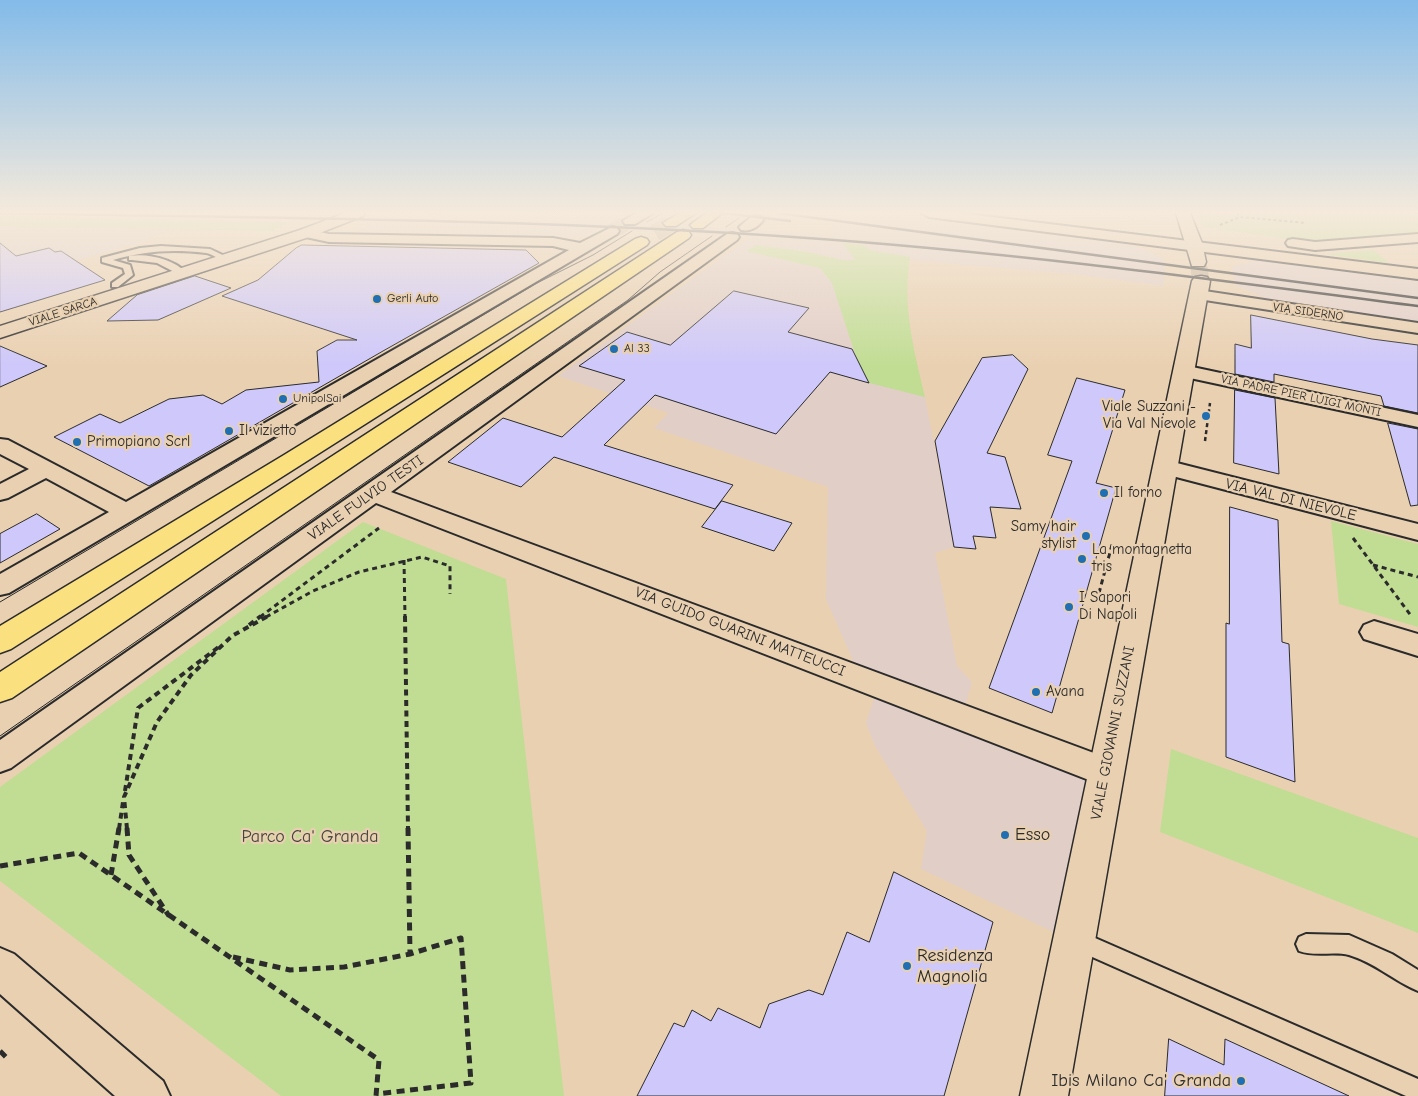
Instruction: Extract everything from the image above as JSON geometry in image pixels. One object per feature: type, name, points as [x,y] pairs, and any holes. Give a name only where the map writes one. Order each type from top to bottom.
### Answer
[{"type":"main road","points":[[0,641],[616,264]]},
{"type":"main road","points":[[0,689],[623,264]]},
{"type":"street","name":"VIALE SARCA","points":[[0,332],[198,264]]},
{"type":"street","points":[[0,586],[554,264]]},
{"type":"street","name":"VIALE FULVIO TESTI","points":[[0,758],[256,574],[694,264]]},
{"type":"street","points":[[1339,264],[1418,274]]},
{"type":"street","name":"VIALE SARCA","points":[[0,321],[115,285],[179,270]]},
{"type":"street","name":"VIA SIDERNO","points":[[1200,288],[1418,328]]},
{"type":"street","name":"VIALE GIOVANNI SUZZANI","points":[[1044,1096],[1200,288]]},
{"type":"street","name":"VIA PADRE PIER LUIGI MONTI","points":[[1184,371],[1418,421]]},
{"type":"street","points":[[0,445],[127,512]]},
{"type":"street","name":"VIA VAL DI NIEVOLE","points":[[1165,468],[1418,532]]},
{"type":"street","points":[[0,493],[45,470]]},
{"type":"street","name":"VIA GUIDO GUARINI MATTEUCCI","points":[[373,493],[1106,772]]},
{"type":"street","points":[[1374,632],[1417,633]]},
{"type":"street","points":[[0,968],[148,1096]]},
{"type":"lane","points":[[115,285],[129,275],[127,267],[118,264]]},
{"type":"lane","points":[[164,264],[179,270]]},
{"type":"lane","points":[[1074,940],[1418,1090]]},
{"type":"lane","points":[[1306,944],[1349,945],[1385,961],[1418,981]]},
{"type":"path","points":[[1205,442],[1210,403]]},
{"type":"path","points":[[111,875],[138,708],[379,528]]},
{"type":"path","points":[[1352,536],[1417,633]]},
{"type":"path","points":[[1099,593],[1113,541]]},
{"type":"path","points":[[170,916],[129,856],[124,797],[157,722],[192,675],[232,636],[313,591],[360,572],[422,557],[450,566],[450,594]]},
{"type":"path","points":[[404,560],[410,954]]},
{"type":"path","points":[[1373,565],[1418,577]]},
{"type":"path","points":[[0,866],[78,853],[379,1060],[376,1095],[471,1083],[461,938],[410,954],[344,967],[290,970],[231,957]]},
{"type":"path","points":[[0,1051],[9,1060]]},
{"type":"shaded area","points":[[0,264],[83,264],[105,280],[0,312]]},
{"type":"shaded area","points":[[713,264],[803,264],[820,268],[832,283],[857,360],[869,382],[925,397],[954,547],[935,553],[957,666],[972,682],[963,714],[859,674],[826,599],[828,487],[654,428],[668,413],[558,376]]},
{"type":"shaded area","points":[[958,264],[1164,264],[1165,276],[1163,286],[1082,275]]},
{"type":"shaded area","points":[[1241,264],[1288,264],[1418,281],[1418,322],[1273,302],[1236,285],[1231,267]]},
{"type":"shaded area","points":[[877,689],[1103,775],[1068,939],[921,869],[927,831],[875,746],[866,723]]},
{"type":"green space","points":[[803,264],[909,264],[907,293],[910,328],[925,397],[869,383],[857,360],[832,283],[820,268]]},
{"type":"green space","points":[[1331,521],[1418,544],[1418,627],[1339,604]]},
{"type":"green space","name":"Parco Ca' Granda","points":[[363,522],[506,579],[564,1096],[281,1096],[0,881],[0,787]]},
{"type":"green space","points":[[1171,749],[1418,838],[1418,933],[1160,832]]},
{"type":"building","points":[[0,264],[81,264],[105,280],[0,312]]},
{"type":"building","points":[[277,264],[537,264],[149,486],[54,437],[100,414],[120,423],[169,399],[203,395],[222,404],[246,390],[319,382],[317,351],[337,340],[357,340],[222,296],[258,280]]},
{"type":"building","points":[[195,276],[231,288],[158,320],[107,321],[137,295]]},
{"type":"building","points":[[734,291],[809,308],[788,332],[852,349],[869,383],[830,372],[776,434],[655,395],[604,445],[733,485],[715,509],[554,457],[521,487],[448,462],[503,418],[562,437],[625,380],[579,366],[627,332],[670,345]]},
{"type":"building","points":[[1251,315],[1372,339],[1418,345],[1418,413],[1384,406],[1381,396],[1274,374],[1274,382],[1235,374],[1235,344],[1251,348]]},
{"type":"building","points":[[0,346],[47,366],[0,387]]},
{"type":"building","points":[[1013,355],[1028,369],[987,453],[1005,457],[1021,509],[990,507],[996,538],[973,536],[976,549],[954,547],[935,441],[982,358]]},
{"type":"building","points":[[1077,378],[1125,390],[1096,483],[1116,488],[1052,713],[989,688],[1072,461],[1048,455]]},
{"type":"building","points":[[1235,390],[1275,398],[1279,474],[1234,463]]},
{"type":"building","points":[[1388,423],[1418,429],[1418,505],[1411,506]]},
{"type":"building","points":[[722,501],[792,523],[774,551],[702,527]]},
{"type":"building","points":[[1230,507],[1278,520],[1282,642],[1289,644],[1295,782],[1226,757],[1226,623],[1229,624]]},
{"type":"building","points":[[37,514],[60,529],[0,563],[0,534]]},
{"type":"building","name":"Residenza Magnolia","points":[[894,872],[993,922],[944,1096],[637,1096],[674,1023],[684,1027],[692,1010],[711,1021],[718,1008],[760,1028],[769,1004],[809,990],[823,995],[847,932],[869,942]]},
{"type":"building","name":"Ibis Milano Ca' Granda","points":[[1169,1039],[1224,1065],[1225,1039],[1349,1096],[1165,1096]]},
{"type":"tunnel","points":[[1198,264],[1201,281]]},
{"type":"tram line","points":[[0,602],[537,283],[575,264]]},
{"type":"tram line","points":[[0,736],[628,300],[671,264]]},
{"type":"railway","points":[[1081,264],[1418,306]]},
{"type":"railway","points":[[1163,264],[1418,298]]},
{"type":"place","name":"Gerli Auto","points":[[377,299]]},
{"type":"place","name":"Al 33","points":[[614,349]]},
{"type":"place","name":"UnipolSai","points":[[283,399]]},
{"type":"place","name":"Viale Suzzani - Via Val Nievole","points":[[1206,416]]},
{"type":"place","name":"Il vizietto","points":[[229,431]]},
{"type":"place","name":"Primopiano Scrl","points":[[77,442]]},
{"type":"place","name":"Il forno","points":[[1104,493]]},
{"type":"place","name":"Samy hair stylist","points":[[1086,536]]},
{"type":"place","name":"La montagnetta tris","points":[[1082,559]]},
{"type":"place","name":"I Sapori Di Napoli","points":[[1069,607]]},
{"type":"place","name":"Avana","points":[[1036,692]]},
{"type":"place","name":"Esso","points":[[1005,835]]},
{"type":"place","name":"Residenza Magnolia","points":[[907,966]]},
{"type":"place","name":"Ibis Milano Ca' Granda","points":[[1241,1081]]}]
